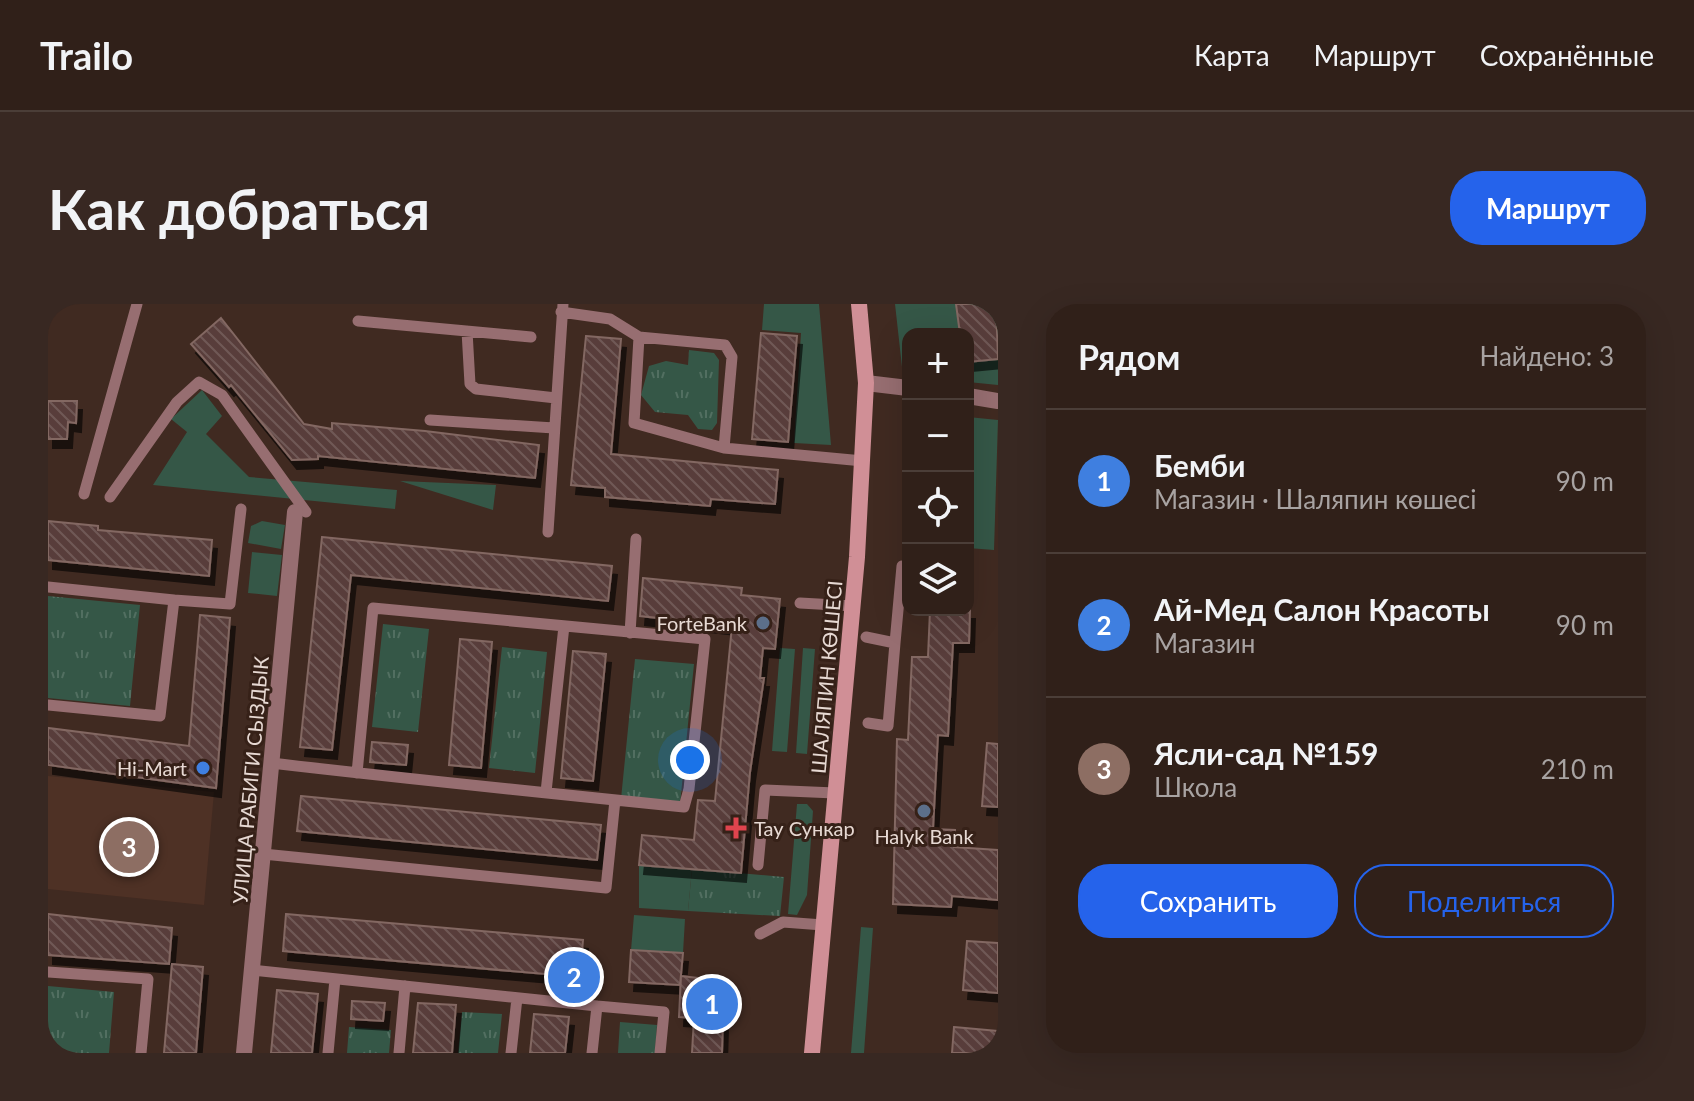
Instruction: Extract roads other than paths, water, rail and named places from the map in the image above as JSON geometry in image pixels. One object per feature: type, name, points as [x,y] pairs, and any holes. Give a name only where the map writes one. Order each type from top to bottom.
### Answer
[{"type":"main road","name":"ШАЛЯПИН КӨШЕСІ","points":[[812,1053],[853,606],[863,461],[866,383],[859,304]]},
{"type":"street","points":[[866,383],[902,387]]},
{"type":"street","points":[[974,397],[998,401]]},
{"type":"street","name":"УЛИЦА РАБИГИ СЫЗДЫК","points":[[244,1053],[271,763],[301,512]]},
{"type":"lane","points":[[84,494],[137,304]]},
{"type":"lane","points":[[548,532],[562,308],[610,319],[639,337],[725,345],[732,357],[724,448]]},
{"type":"lane","points":[[358,321],[531,337]]},
{"type":"lane","points":[[467,331],[470,384],[476,389],[556,398]]},
{"type":"lane","points":[[639,337],[634,423],[724,448],[863,461]]},
{"type":"lane","points":[[110,497],[177,402],[199,382],[222,395],[301,512]]},
{"type":"lane","points":[[430,420],[554,428]]},
{"type":"lane","points":[[48,587],[230,604],[241,509]]},
{"type":"lane","points":[[630,633],[636,539]]},
{"type":"lane","points":[[868,723],[888,726],[902,566]]},
{"type":"lane","points":[[48,705],[160,716],[174,600]]},
{"type":"lane","points":[[800,603],[853,606]]},
{"type":"lane","points":[[271,763],[357,773],[684,807],[689,789],[705,639],[373,608],[357,773]]},
{"type":"lane","points":[[546,792],[564,626]]},
{"type":"lane","points":[[866,637],[895,643]]},
{"type":"lane","points":[[758,865],[765,790],[835,793]]},
{"type":"lane","points":[[263,854],[606,888],[615,800]]},
{"type":"lane","points":[[760,934],[783,922],[823,925]]},
{"type":"lane","points":[[252,970],[664,1012],[660,1053]]},
{"type":"lane","points":[[48,972],[148,979],[141,1053]]},
{"type":"lane","points":[[328,1053],[335,979]]},
{"type":"lane","points":[[399,1053],[405,986]]},
{"type":"lane","points":[[511,1053],[517,998]]},
{"type":"lane","points":[[592,1053],[597,1006]]},
{"type":"place","name":"ForteBank","points":[[763,623]]},
{"type":"place","name":"Hi-Mart","points":[[203,768]]},
{"type":"place","name":"Halyk Bank","points":[[924,811]]},
{"type":"place","name":"Тау Сункар","points":[[736,828]]},
{"type":"place","name":"Ясли-сад №159","points":[[129,847]]},
{"type":"place","name":"Ай-Мед Салон Красоты","points":[[574,977]]},
{"type":"place","name":"Бемби","points":[[712,1004]]}]
